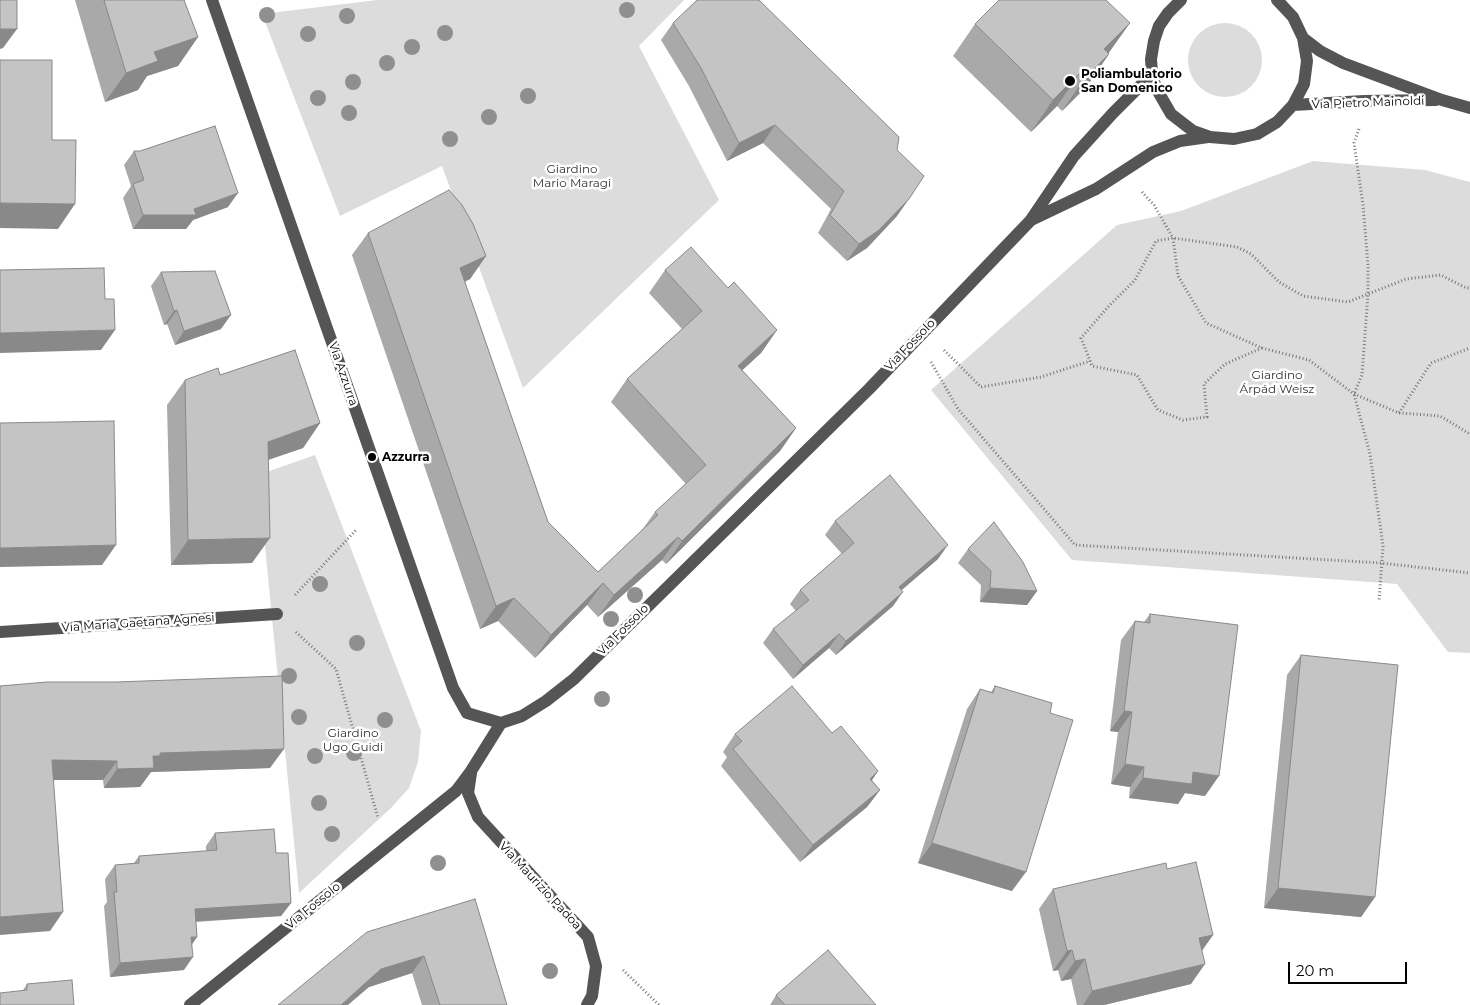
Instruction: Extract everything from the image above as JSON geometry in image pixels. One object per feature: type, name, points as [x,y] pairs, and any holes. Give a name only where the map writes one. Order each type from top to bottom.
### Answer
[{"type":"street","name":"Via Azzurra","points":[[212,0],[453,688],[467,713],[501,723]]},
{"type":"street","points":[[1182,0],[1168,13],[1159,26],[1152,50],[1152,74],[1156,88],[1171,114],[1192,130],[1210,137],[1234,139],[1257,134],[1277,122],[1293,105],[1304,84],[1307,61],[1303,38],[1293,17],[1277,0]]},
{"type":"street","name":"Via Pietro Mainoldi","points":[[1303,38],[1320,51],[1343,63],[1442,100],[1470,108]]},
{"type":"street","name":"Via Fossolo","points":[[190,1005],[456,790],[471,771],[501,723],[522,716],[546,701],[574,679],[869,389],[1030,221],[1074,156],[1152,74]]},
{"type":"street","name":"Via Pietro Mainoldi","points":[[1293,105],[1364,101],[1442,100]]},
{"type":"street","name":"Via Fossolo","points":[[1030,221],[1096,188],[1153,152],[1180,141],[1210,137]]},
{"type":"street","name":"Via Maria Gaetana Agnesi","points":[[0,632],[277,614]]},
{"type":"street","name":"Via Maurizio Padoa","points":[[471,771],[468,793],[478,817],[588,938],[596,966],[592,996],[587,1005]]},
{"type":"path","points":[[1359,127],[1354,143],[1363,205],[1368,265],[1368,294],[1362,375],[1354,394],[1370,454],[1383,546],[1379,601]]},
{"type":"path","points":[[1139,188],[1154,205],[1173,238],[1178,276],[1206,323],[1262,348],[1309,360],[1354,394],[1399,413],[1440,416],[1470,434]]},
{"type":"path","points":[[1262,348],[1225,364],[1204,384],[1207,417],[1184,420],[1158,410],[1137,375],[1092,366],[1081,338],[1135,280],[1156,241],[1173,238],[1237,247],[1251,254],[1279,282],[1303,296],[1348,302],[1406,279],[1441,275],[1466,288],[1470,288]]},
{"type":"path","points":[[920,335],[955,359],[981,387],[1042,377],[1090,361]]},
{"type":"path","points":[[920,335],[958,409],[1075,545],[1381,563],[1470,573]]},
{"type":"path","points":[[1399,413],[1431,363],[1470,348]]},
{"type":"path","points":[[356,530],[277,614],[336,669],[380,826]]},
{"type":"green space","name":"Giardino Mario Maragi","points":[[377,0],[684,0],[639,46],[719,200],[523,388],[442,166],[340,216],[262,14]]},
{"type":"green space","points":[[1218,23],[1232,23],[1246,29],[1256,39],[1262,53],[1260,74],[1246,91],[1232,97],[1218,97],[1204,91],[1194,81],[1188,67],[1188,53],[1194,39],[1204,29]]},
{"type":"green space","name":"Giardino Árpád Weisz","points":[[1313,161],[1425,170],[1470,182],[1470,653],[1448,652],[1397,584],[1072,560],[931,390],[1117,225],[1181,211]]},
{"type":"green space","name":"Giardino Ugo Guidi","points":[[315,455],[421,731],[418,762],[409,788],[391,808],[299,893],[258,475]]},
{"type":"building","points":[[0,0],[17,0],[17,29],[0,29]]},
{"type":"building","points":[[104,0],[184,0],[198,37],[154,52],[158,61],[126,73]]},
{"type":"building","points":[[697,0],[759,0],[899,137],[897,150],[924,176],[909,199],[879,230],[859,244],[830,215],[844,191],[775,125],[739,143],[701,68],[673,23]]},
{"type":"building","points":[[999,0],[1106,0],[1130,23],[1104,49],[1109,54],[1084,79],[1079,74],[1053,100],[975,24]]},
{"type":"building","points":[[0,60],[52,60],[52,140],[76,140],[75,204],[0,203]]},
{"type":"building","points":[[215,126],[238,193],[194,209],[196,215],[143,215],[133,184],[144,180],[134,151],[140,151]]},
{"type":"building","points":[[449,190],[462,205],[473,224],[486,256],[460,268],[548,522],[598,572],[658,515],[655,512],[706,465],[627,379],[702,311],[665,270],[691,247],[728,288],[734,282],[777,330],[738,366],[796,428],[682,541],[678,537],[614,595],[603,583],[551,635],[514,598],[496,606],[368,233]]},
{"type":"building","points":[[104,268],[105,299],[114,299],[115,330],[0,333],[0,270]]},
{"type":"building","points":[[215,271],[231,315],[184,331],[177,310],[174,311],[161,272]]},
{"type":"building","points":[[295,350],[320,423],[268,442],[270,538],[188,540],[185,380],[218,368],[220,375]]},
{"type":"building","points":[[114,421],[116,545],[0,548],[0,423]]},
{"type":"building","points":[[890,475],[948,545],[899,587],[903,592],[846,641],[839,634],[803,665],[773,629],[809,600],[800,590],[854,543],[835,521]]},
{"type":"building","points":[[994,522],[1023,562],[1037,591],[990,588],[991,571],[968,549]]},
{"type":"building","points":[[1150,614],[1238,625],[1219,776],[1193,772],[1192,784],[1143,778],[1144,767],[1125,764],[1132,712],[1124,711],[1135,621],[1150,623]]},
{"type":"building","points":[[1301,655],[1398,665],[1375,897],[1278,888]]},
{"type":"building","points":[[282,676],[284,749],[160,753],[160,756],[153,756],[154,768],[117,769],[117,761],[52,760],[63,912],[0,917],[0,686],[47,682],[116,682]]},
{"type":"building","points":[[792,686],[832,733],[841,726],[878,771],[870,779],[880,790],[813,845],[733,749],[742,741],[735,734]]},
{"type":"building","points":[[995,686],[1052,703],[1050,713],[1073,720],[1026,872],[932,843],[980,689],[993,693]]},
{"type":"building","points":[[274,829],[276,853],[288,853],[291,903],[195,909],[197,937],[191,937],[193,957],[120,963],[114,892],[117,892],[115,865],[139,863],[139,856],[217,850],[215,833]]},
{"type":"building","points":[[1196,862],[1213,935],[1199,938],[1205,964],[1092,991],[1085,959],[1075,961],[1072,950],[1067,951],[1053,889],[1166,863],[1167,869]]},
{"type":"building","points":[[475,899],[507,1005],[440,1005],[424,956],[381,969],[341,1005],[278,1005],[367,932]]},
{"type":"building","points":[[828,950],[876,1005],[785,1005],[776,995]]},
{"type":"building","points":[[72,980],[74,1005],[0,1005],[0,993],[27,990],[27,984]]},
{"type":"place","name":"Poliambulatorio San Domenico","points":[[1070,81]]},
{"type":"place","name":"Azzurra","points":[[372,457]]}]
